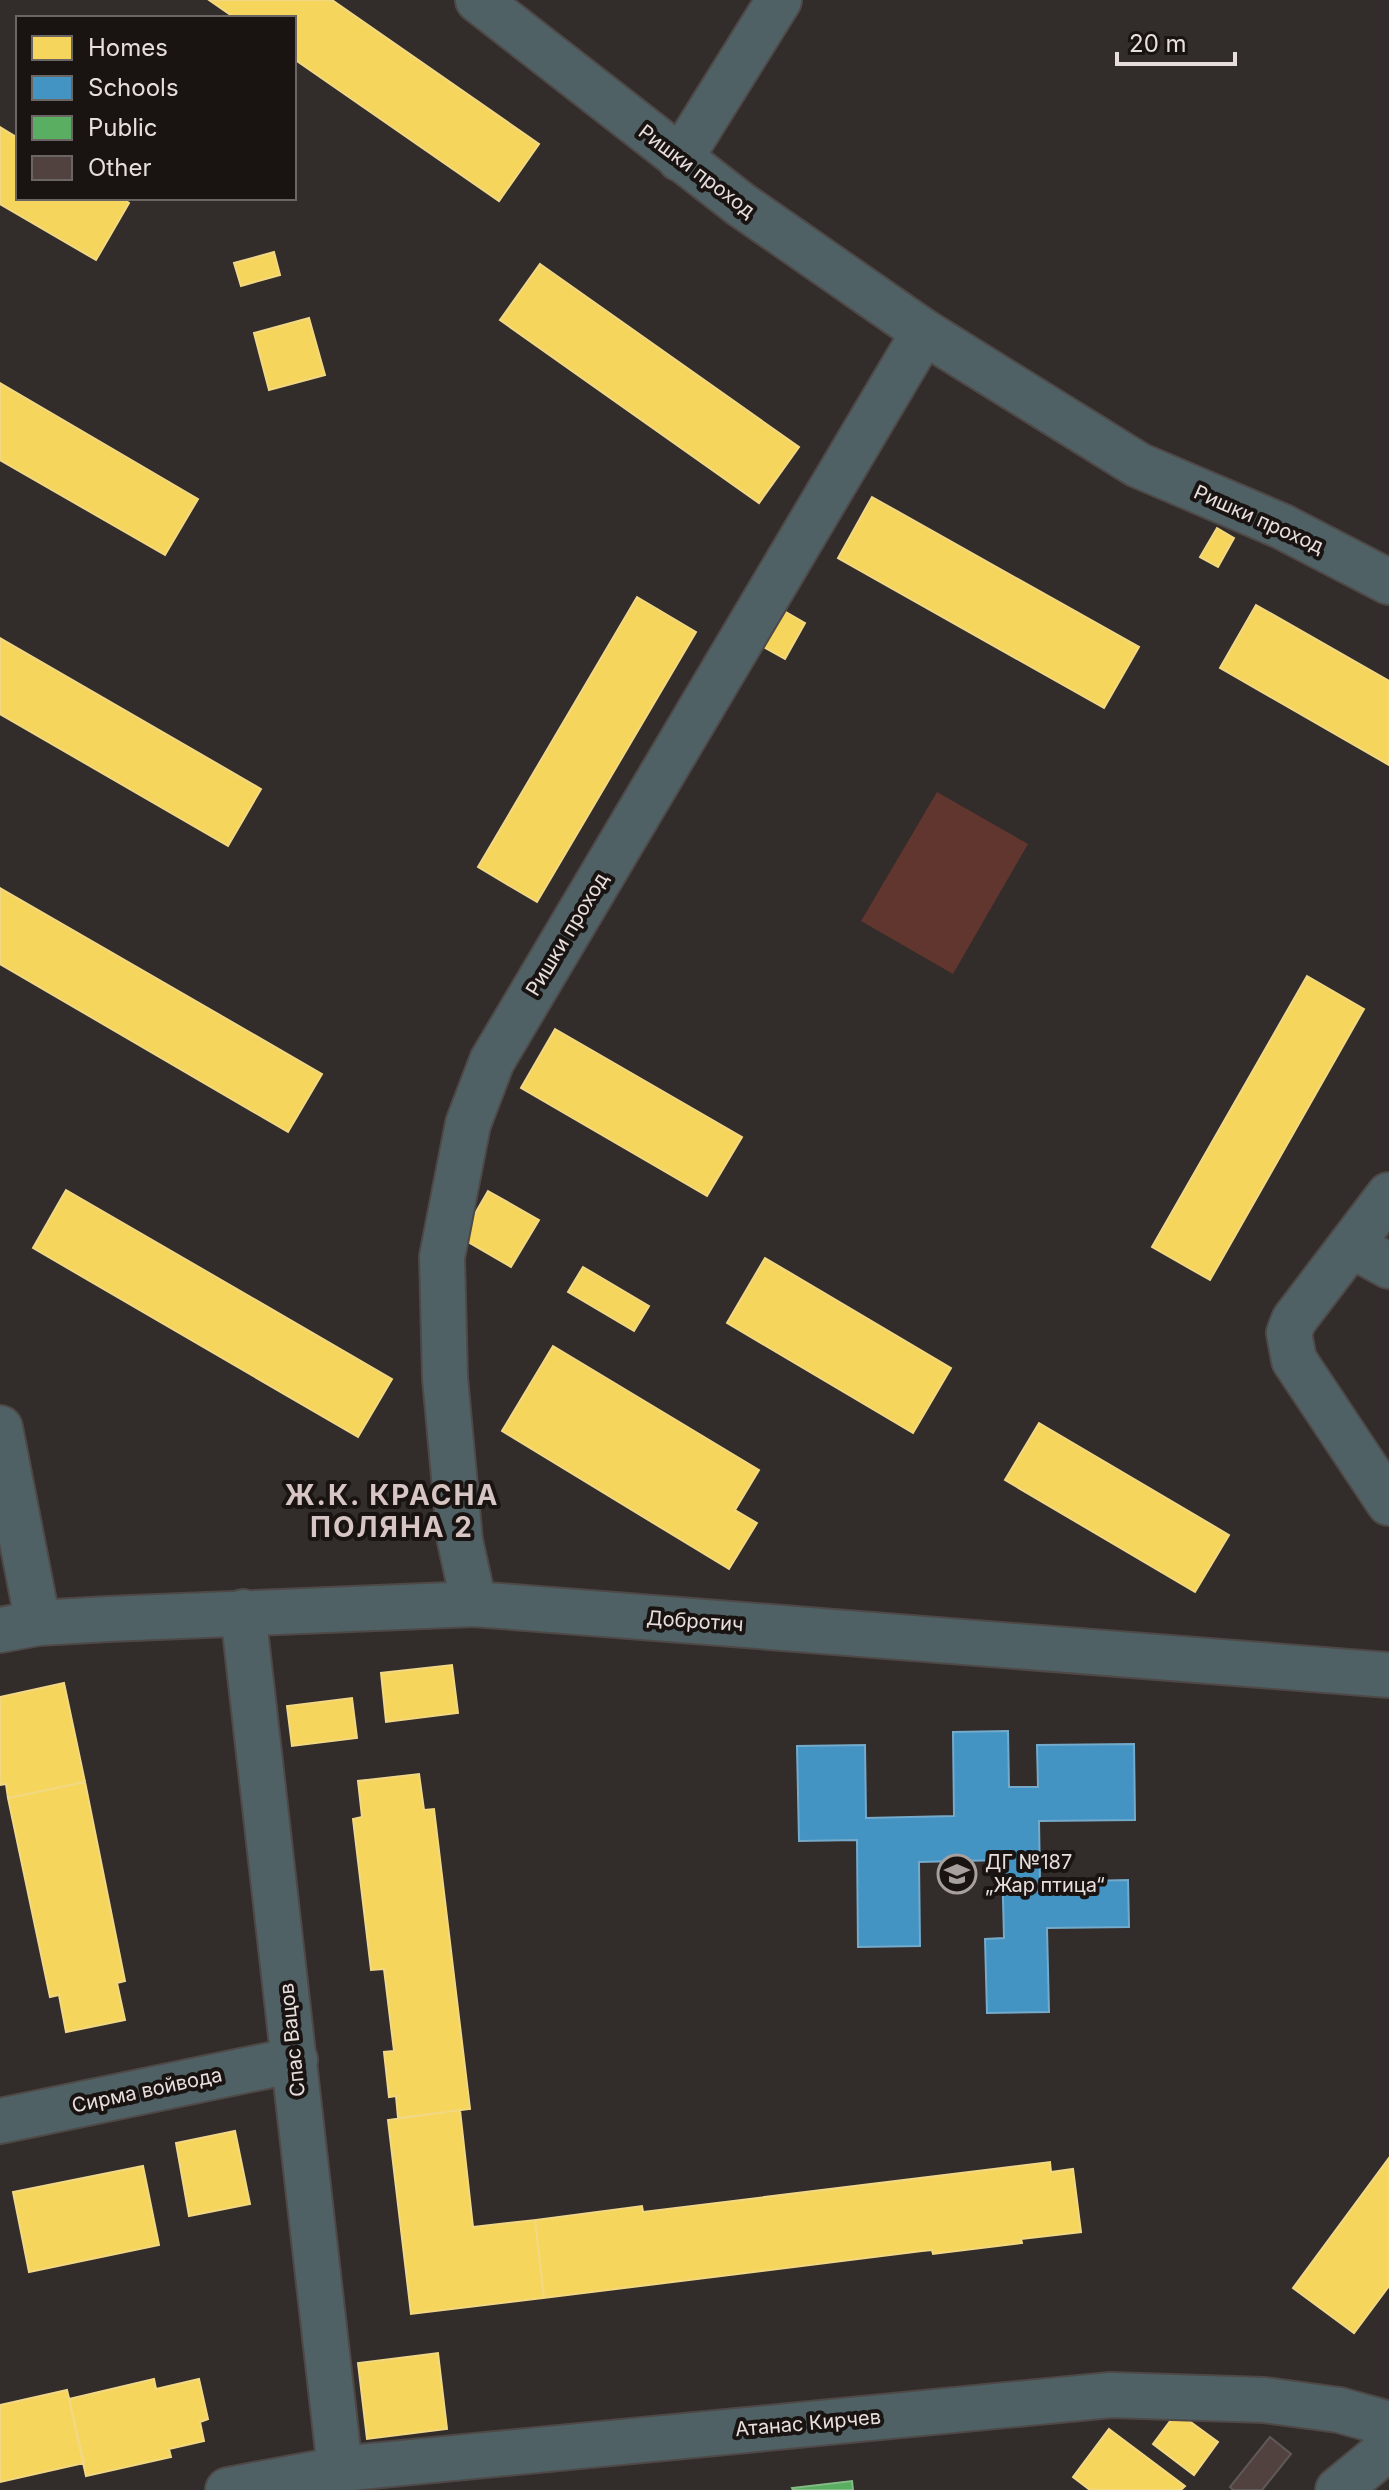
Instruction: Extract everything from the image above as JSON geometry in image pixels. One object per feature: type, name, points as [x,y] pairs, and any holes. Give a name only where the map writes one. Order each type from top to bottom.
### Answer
[{"type":"street","name":"Ришки проход","points":[[478,0],[740,204],[924,332],[1138,465],[1281,526],[1389,582]]},
{"type":"street","points":[[680,159],[779,0]]},
{"type":"street","name":"Ришки проход","points":[[474,1604],[458,1526],[445,1378],[442,1257],[468,1124],[492,1061],[924,332]]},
{"type":"street","points":[[1389,1195],[1294,1320],[1289,1333],[1294,1360],[1389,1503]]},
{"type":"street","points":[[1351,1245],[1389,1266]]},
{"type":"street","points":[[0,1428],[19,1626]]},
{"type":"street","name":"Добротич","points":[[19,1626],[243,1612],[474,1604],[1389,1675]]},
{"type":"street","name":"Спас Вацов","points":[[243,1612],[340,2469]]},
{"type":"street","name":"Сирма войвода","points":[[0,2119],[295,2060]]},
{"type":"street","name":"Атанас Кирчев","points":[[228,2490],[340,2469],[1111,2395],[1264,2400],[1339,2410],[1389,2424]]},
{"type":"street","points":[[1338,2490],[1389,2448]]},
{"type":"shaded area","points":[[937,792],[1028,844],[953,974],[861,921]]},
{"type":"building: Homes","points":[[209,0],[332,0],[539,144],[499,201],[296,60],[296,16],[232,16]]},
{"type":"building: Homes","points":[[0,127],[16,137],[16,200],[125,200],[129,203],[96,260],[0,204]]},
{"type":"building: Homes","points":[[274,252],[280,275],[241,286],[234,263]]},
{"type":"building: Homes","points":[[540,264],[799,447],[759,503],[500,320]]},
{"type":"building: Homes","points":[[309,318],[325,375],[269,390],[254,333]]},
{"type":"building: Homes","points":[[0,383],[198,499],[165,555],[0,460]]},
{"type":"building: Homes","points":[[872,497],[1139,647],[1104,708],[838,558]]},
{"type":"building: Homes","points":[[1217,528],[1234,538],[1218,567],[1200,557]]},
{"type":"building: Homes","points":[[637,597],[696,632],[537,902],[478,867]]},
{"type":"building: Homes","points":[[1256,605],[1389,681],[1389,765],[1220,668]]},
{"type":"building: Homes","points":[[779,608],[805,623],[785,659],[758,644]]},
{"type":"building: Homes","points":[[0,638],[261,789],[228,846],[0,714]]},
{"type":"building: Homes","points":[[0,888],[322,1074],[288,1132],[0,964]]},
{"type":"building: Homes","points":[[1307,976],[1364,1009],[1210,1280],[1152,1247]]},
{"type":"building: Homes","points":[[555,1029],[742,1137],[707,1196],[521,1088]]},
{"type":"building: Homes","points":[[66,1190],[392,1379],[358,1437],[33,1248]]},
{"type":"building: Homes","points":[[488,1191],[539,1220],[511,1267],[461,1238]]},
{"type":"building: Homes","points":[[765,1258],[951,1368],[913,1433],[727,1323]]},
{"type":"building: Homes","points":[[583,1267],[649,1306],[634,1331],[568,1292]]},
{"type":"building: Homes","points":[[553,1346],[759,1470],[735,1510],[757,1523],[729,1569],[502,1431]]},
{"type":"building: Homes","points":[[1039,1423],[1229,1535],[1195,1592],[1005,1480]]},
{"type":"building: Homes","points":[[452,1665],[458,1713],[386,1722],[381,1673]]},
{"type":"building: Homes","points":[[64,1683],[85,1782],[8,1798],[6,1784],[0,1785],[0,1697]]},
{"type":"building: Homes","points":[[352,1698],[357,1738],[292,1746],[287,1706]]},
{"type":"building: Homes","points":[[419,1774],[424,1810],[434,1809],[470,2109],[398,2118],[396,2096],[389,2097],[384,2052],[394,2051],[384,1969],[371,1970],[353,1819],[362,1817],[358,1781]]},
{"type":"building: Homes","points":[[85,1782],[125,1981],[117,1983],[125,2020],[66,2032],[59,1995],[50,1997],[8,1798]]},
{"type":"building: Homes","points":[[460,2110],[473,2227],[535,2220],[544,2298],[411,2314],[388,2120]]},
{"type":"building: Homes","points":[[235,2131],[250,2204],[189,2216],[176,2143]]},
{"type":"building: Homes","points":[[1389,2158],[1389,2286],[1354,2333],[1293,2288]]},
{"type":"building: Homes","points":[[1050,2162],[1051,2172],[1073,2169],[1081,2232],[933,2254],[932,2250],[922,2251],[544,2298],[535,2220],[642,2206],[643,2212]]},
{"type":"building: Homes","points":[[143,2166],[159,2245],[29,2272],[13,2192]]},
{"type":"building: Homes","points":[[438,2353],[447,2429],[367,2439],[358,2363]]},
{"type":"building: Homes","points":[[154,2379],[156,2389],[199,2379],[208,2419],[200,2422],[204,2441],[169,2449],[171,2457],[86,2476],[69,2399]]},
{"type":"building: Homes","points":[[67,2390],[84,2463],[0,2482],[0,2405]]},
{"type":"building: Homes","points":[[1177,2412],[1218,2442],[1194,2475],[1153,2444]]},
{"type":"building: Homes","points":[[1109,2429],[1185,2486],[1181,2490],[1090,2490],[1073,2477]]},
{"type":"building: Schools","points":[[1008,1731],[1009,1787],[1038,1787],[1037,1745],[1134,1744],[1135,1820],[1039,1821],[1040,1882],[1128,1880],[1129,1927],[1047,1928],[1049,2012],[987,2013],[985,1939],[1004,1938],[1002,1860],[919,1862],[920,1946],[858,1947],[857,1840],[799,1841],[797,1746],[865,1745],[866,1818],[954,1816],[953,1732]]},
{"type":"building: Public","points":[[852,2481],[853,2490],[792,2488]]},
{"type":"building: Other","points":[[1270,2437],[1291,2454],[1262,2490],[1233,2490],[1230,2487]]},
{"type":"place","name":"ДГ №187 „Жар птица“","points":[[957,1874]]},
{"type":"district","name":"Ж.К. КРАСНА ПОЛЯНА 2","points":[[392,1511]]}]
